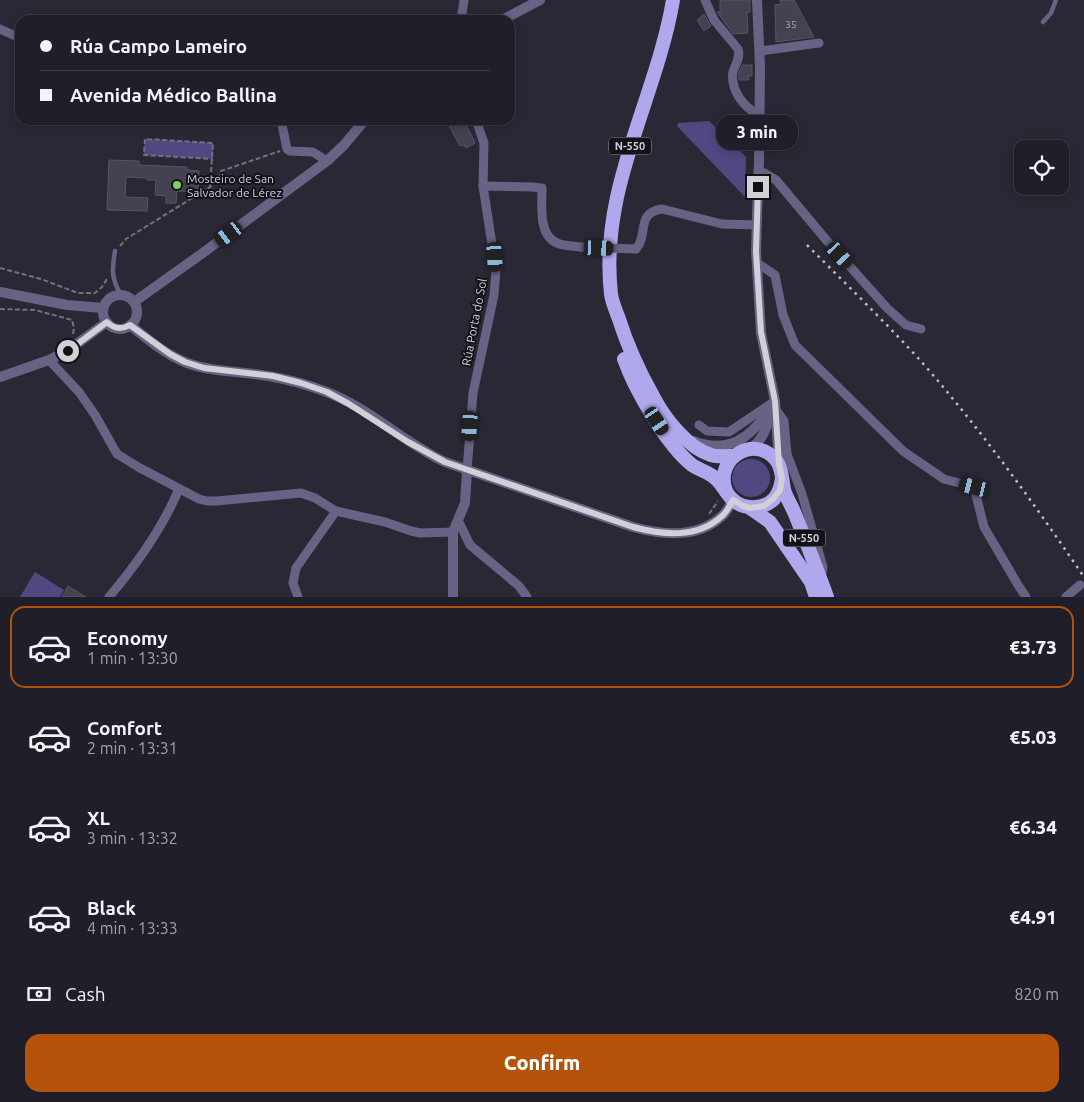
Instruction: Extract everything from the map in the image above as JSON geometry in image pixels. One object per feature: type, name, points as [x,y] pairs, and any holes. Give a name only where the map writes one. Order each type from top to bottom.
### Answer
[{"type":"highway","name":"N-550","points":[[673,0],[667,32],[620,177],[612,220],[609,251],[611,295],[625,361],[637,391],[669,439],[692,464],[715,477],[729,496],[770,522],[811,582],[816,597]]},
{"type":"highway","name":"N-550","points":[[611,295],[632,358],[658,405],[684,438],[698,450],[714,456],[734,456],[750,449]]},
{"type":"highway","points":[[750,449],[770,454],[779,464]]},
{"type":"highway","points":[[729,496],[723,476],[726,467],[734,456]]},
{"type":"highway","name":"N-550","points":[[779,464],[785,493],[821,578],[827,597]]},
{"type":"highway","points":[[750,508],[764,506],[773,499],[780,490],[782,478]]},
{"type":"street","points":[[461,15],[464,0]]},
{"type":"street","points":[[512,15],[540,0]]},
{"type":"street","points":[[705,0],[714,20],[738,49],[739,54],[732,80],[738,95],[749,110],[759,114]]},
{"type":"street","points":[[757,0],[760,51],[757,263],[761,332],[772,390],[779,464]]},
{"type":"street","points":[[0,28],[15,36]]},
{"type":"street","points":[[760,51],[819,43]]},
{"type":"street","points":[[282,125],[287,149],[290,151],[313,152],[327,161]]},
{"type":"street","points":[[134,302],[200,256],[327,161],[360,125]]},
{"type":"street","name":"Rúa Porta do Sol","points":[[467,471],[473,394],[495,283],[495,257],[484,186],[484,143],[478,125]]},
{"type":"street","points":[[759,172],[776,180],[887,308],[906,325],[921,329]]},
{"type":"street","points":[[484,186],[542,188],[542,212],[545,230],[556,242],[580,247],[636,250],[640,245],[642,227],[646,217],[653,211],[662,210],[722,224],[757,220]]},
{"type":"street","points":[[757,263],[774,275],[783,315],[795,345],[903,451],[944,479],[974,487],[984,527],[1026,597]]},
{"type":"street","points":[[0,292],[67,305],[104,308]]},
{"type":"street","points":[[121,295],[134,302],[137,312],[130,325],[120,329],[110,326],[103,313],[110,298],[121,295]]},
{"type":"street","points":[[0,376],[49,360],[76,346],[107,322]]},
{"type":"street","points":[[130,325],[170,354],[185,362],[204,368],[273,376],[327,392],[427,453],[467,471],[633,527],[661,533],[691,532],[707,526],[724,515],[729,496]]},
{"type":"street","points":[[49,360],[79,392],[95,415],[117,454],[179,489],[207,501],[301,492],[316,498],[336,511],[385,522],[420,533],[453,532]]},
{"type":"street","points":[[684,438],[701,444],[722,447],[741,441],[758,426],[773,407]]},
{"type":"street","points":[[699,425],[707,431],[729,432],[773,407]]},
{"type":"street","points":[[750,449],[758,444],[764,435],[773,407]]},
{"type":"street","points":[[773,407],[784,421],[787,454],[802,494],[823,567],[821,578]]},
{"type":"street","points":[[453,597],[453,532],[465,503],[467,471]]},
{"type":"street","points":[[109,597],[150,544],[165,519],[179,489]]},
{"type":"street","points":[[298,597],[293,583],[296,568],[336,511]]},
{"type":"street","points":[[458,520],[470,545],[519,586],[528,597]]},
{"type":"street","points":[[1066,597],[1080,586]]},
{"type":"lane","points":[[1042,22],[1051,13],[1056,0]]},
{"type":"lane","points":[[115,252],[112,270],[115,285],[121,295]]},
{"type":"path","points":[[210,187],[213,159],[213,143],[145,139],[144,155],[213,159]]},
{"type":"path","points":[[115,252],[126,239],[210,187],[219,179],[221,171],[287,149]]},
{"type":"path","points":[[0,268],[41,278],[78,293],[95,293],[102,287],[112,270]]},
{"type":"path","points":[[0,309],[35,310],[72,320]]},
{"type":"path","points":[[74,312],[72,339],[76,346]]},
{"type":"path","points":[[709,515],[713,507],[729,496]]},
{"type":"shaded area","points":[[709,121],[746,157],[745,197],[677,126],[678,123]]},
{"type":"shaded area","points":[[145,139],[213,143],[213,159],[144,155]]},
{"type":"shaded area","points":[[751,459],[764,465],[770,478],[764,491],[751,497],[738,491],[732,478],[738,465]]},
{"type":"shaded area","points":[[35,572],[64,590],[60,597],[20,597]]},
{"type":"building","points":[[720,0],[750,0],[750,12],[747,12],[748,33],[733,34],[717,12],[720,12]]},
{"type":"building","points":[[780,0],[794,0],[814,37],[776,42],[775,5],[781,4]]},
{"type":"building","points":[[704,14],[711,26],[704,31],[697,20]]},
{"type":"building","points":[[742,65],[752,65],[752,76],[748,76],[749,80],[739,80]]},
{"type":"building","points":[[449,125],[466,125],[475,143],[466,148],[464,145],[460,146]]},
{"type":"building","name":"Mosteiro de San Salvador de Lérez","points":[[109,160],[139,161],[139,165],[187,167],[187,170],[199,171],[198,192],[177,191],[176,203],[166,203],[166,196],[155,195],[156,180],[126,177],[125,197],[148,198],[147,211],[107,210]]},
{"type":"building","points":[[68,586],[86,597],[62,597]]},
{"type":"railway","points":[[807,245],[892,330],[963,411],[1005,465],[1084,577]]},
{"type":"place","name":"Mosteiro de San Salvador de Lérez","points":[[177,185]]},
{"type":"route","points":[[68,351],[107,322],[110,326],[120,329],[130,325],[141,335],[185,362],[204,368],[273,376],[327,392],[380,422],[427,453],[467,471],[647,531],[676,534],[691,532],[707,526],[724,515],[733,500],[750,508],[764,506],[780,490],[782,478],[779,464],[775,401],[761,332],[756,251],[758,187]]}]
